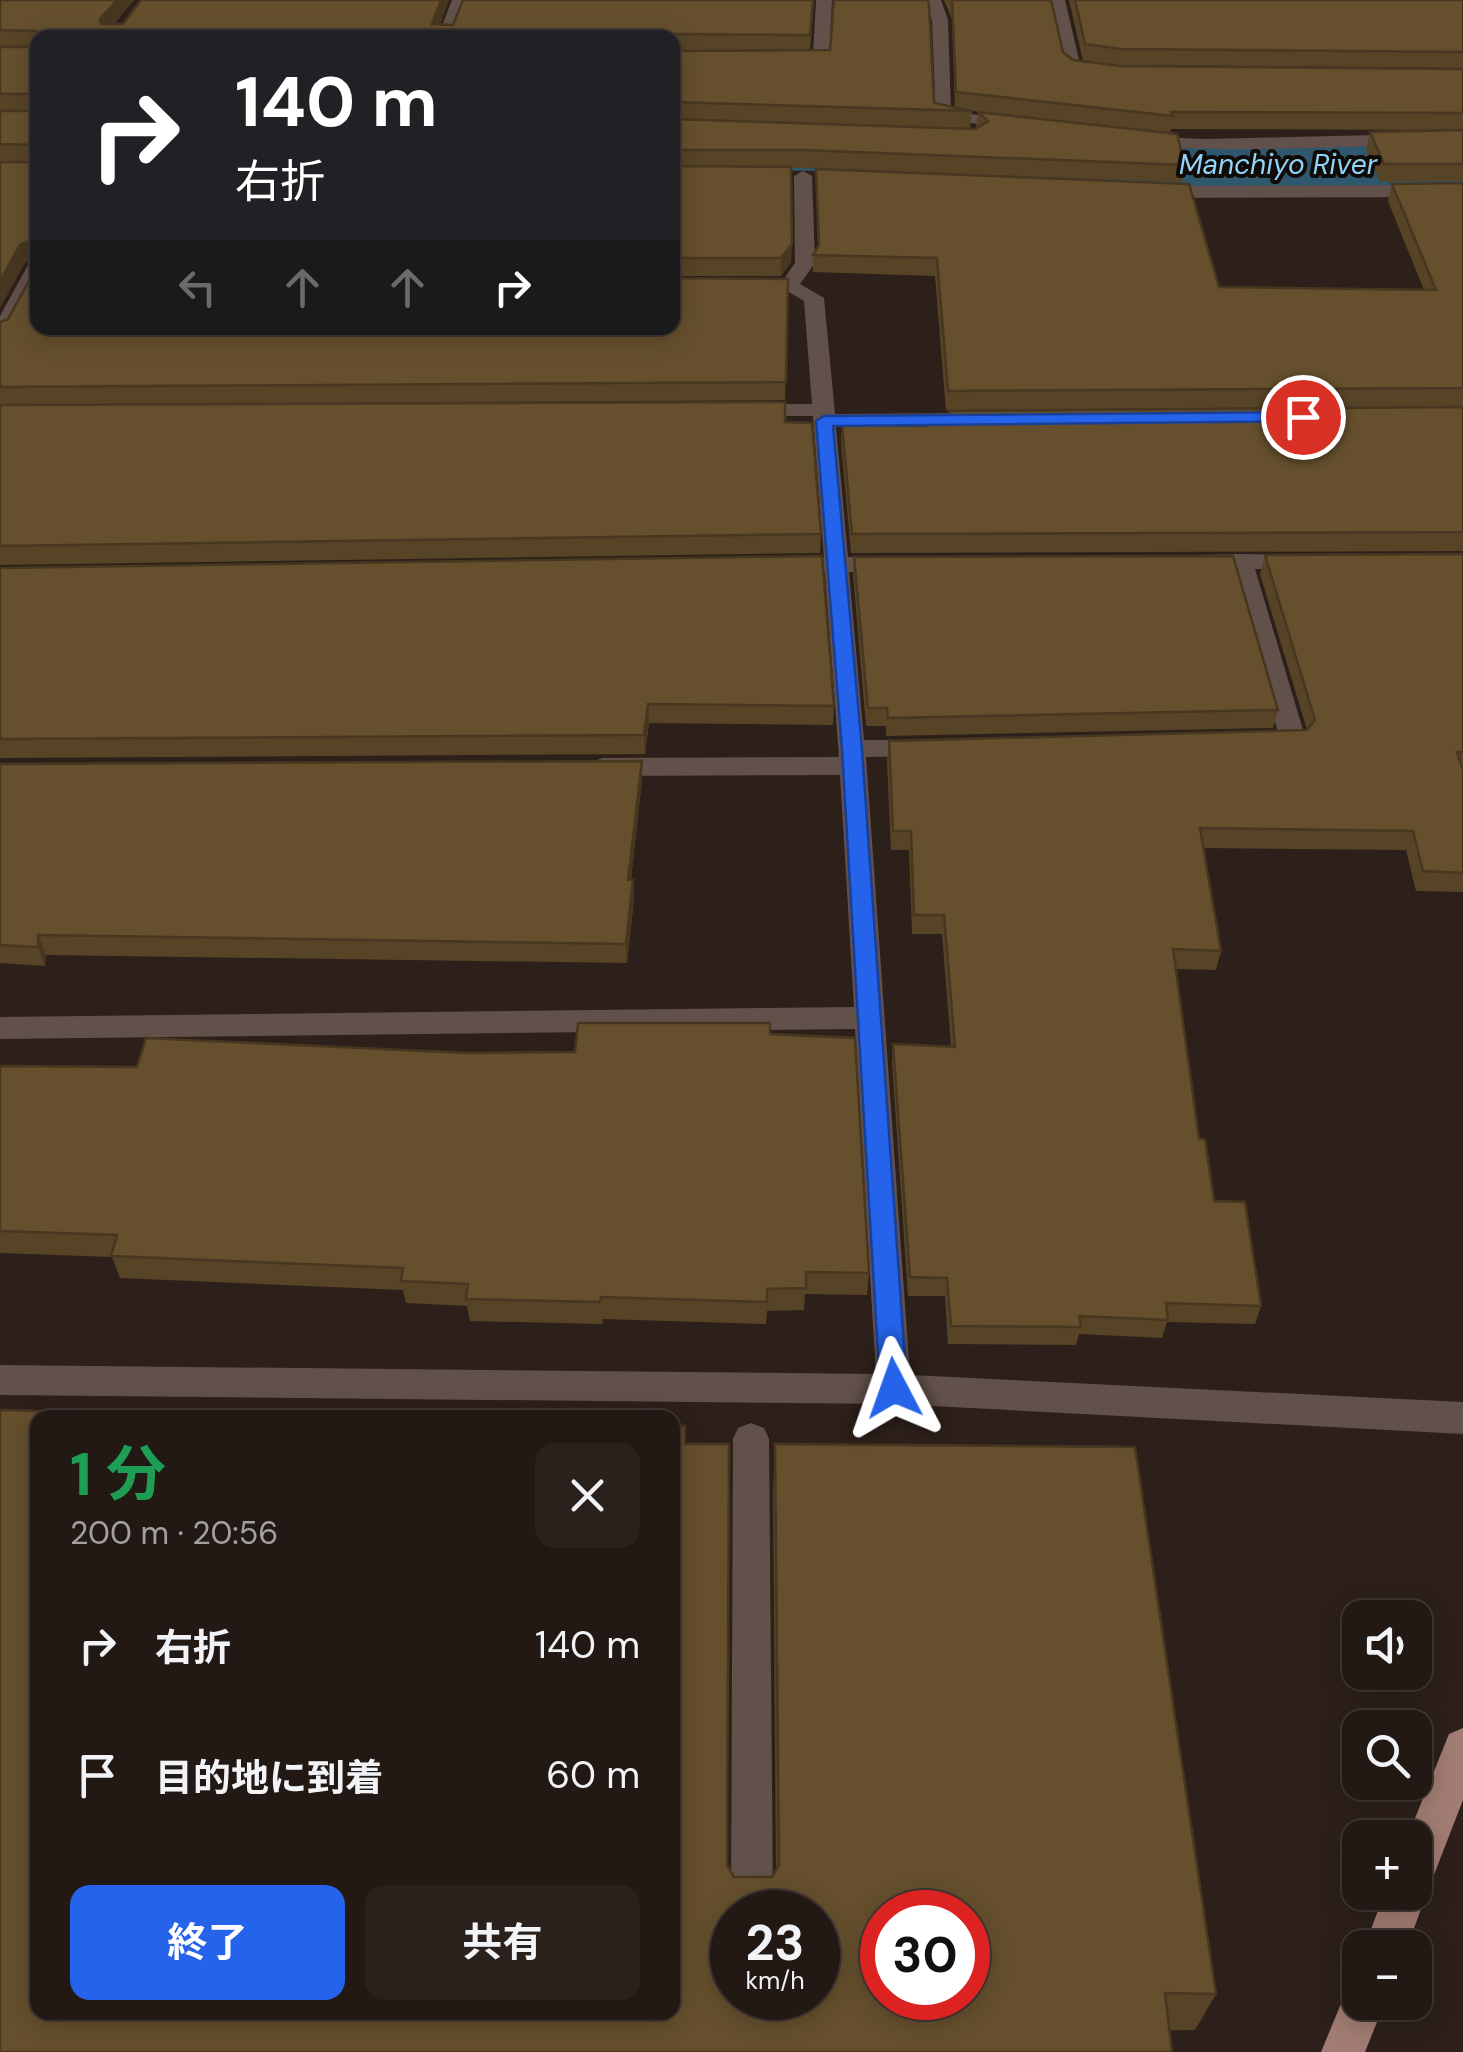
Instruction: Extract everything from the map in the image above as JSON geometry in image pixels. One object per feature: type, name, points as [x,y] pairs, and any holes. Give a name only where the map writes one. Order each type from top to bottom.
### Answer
[{"type":"main road","points":[[1432,1827],[1463,1748]]},
{"type":"main road","points":[[1342,2052],[1355,2020]]},
{"type":"street","points":[[448,30],[460,0]]},
{"type":"street","points":[[766,60],[821,60],[824,0]]},
{"type":"street","points":[[932,135],[1031,133],[942,116],[940,20],[933,0]]},
{"type":"street","points":[[1057,0],[1073,68],[1118,74]]},
{"type":"street","points":[[1120,139],[1203,144],[1463,138]]},
{"type":"street","points":[[803,176],[805,264],[780,286],[814,298],[852,758],[894,1388]]},
{"type":"street","points":[[1126,191],[1463,191]]},
{"type":"street","points":[[0,286],[30,286]]},
{"type":"street","points":[[0,335],[30,289]]},
{"type":"street","points":[[725,410],[984,420]]},
{"type":"street","points":[[1164,562],[1333,562]]},
{"type":"street","points":[[1236,741],[1293,740],[1240,562]]},
{"type":"street","points":[[756,566],[913,564]]},
{"type":"street","points":[[575,768],[852,758],[948,747]]},
{"type":"street","points":[[0,1028],[867,1018]]},
{"type":"street","points":[[0,1380],[894,1388],[1463,1418]]},
{"type":"street","points":[[751,1439],[752,1890]]},
{"type":"building","points":[[0,0],[117,0],[100,19],[101,24],[123,24],[141,0],[441,0],[432,24],[453,25],[463,0],[813,0],[810,35],[680,34],[680,30],[0,30]]},
{"type":"building","points":[[834,0],[928,0],[934,103],[972,111],[680,102],[680,51],[830,50]]},
{"type":"building","points":[[952,0],[1051,0],[1063,52],[1073,60],[1120,66],[1463,69],[1463,113],[1171,112],[1173,116],[956,92]]},
{"type":"building","points":[[1075,0],[1463,0],[1463,52],[1121,49],[1085,44]]},
{"type":"building","points":[[0,47],[30,47],[30,94],[0,94]]},
{"type":"building","points":[[0,111],[30,111],[30,145],[0,144]]},
{"type":"building","points":[[978,112],[1177,134],[1185,165],[804,150],[680,150],[680,119],[975,129],[988,121]]},
{"type":"building","points":[[1463,130],[1463,164],[1384,164],[1370,132]]},
{"type":"building","points":[[0,162],[30,162],[30,240],[20,245],[0,281]]},
{"type":"building","points":[[680,166],[791,167],[792,244],[781,258],[680,258]]},
{"type":"building","points":[[816,169],[1189,184],[1219,287],[1436,290],[1392,184],[1463,183],[1463,388],[948,391],[937,258],[813,255],[819,245]]},
{"type":"building","points":[[680,278],[788,279],[786,382],[0,387],[0,322],[8,319],[30,279],[30,335],[680,335]]},
{"type":"building","points":[[785,402],[785,422],[812,423],[821,534],[0,546],[0,405]]},
{"type":"building","points":[[1463,407],[1463,532],[852,534],[842,424],[925,426],[925,419],[950,420],[949,411]]},
{"type":"building","points":[[1463,554],[1463,752],[1457,752],[1463,770],[1463,873],[1423,871],[1413,831],[1200,828],[1221,951],[1173,949],[1199,1139],[1205,1139],[1214,1201],[1245,1202],[1261,1306],[1166,1303],[1168,1320],[1079,1316],[1081,1327],[951,1326],[947,1278],[910,1277],[893,1044],[955,1047],[944,915],[914,915],[911,831],[893,831],[889,741],[1307,730],[1315,720],[1265,555]]},
{"type":"building","points":[[822,556],[834,706],[648,704],[644,735],[0,739],[0,568]]},
{"type":"building","points":[[1233,556],[1278,710],[888,718],[887,708],[868,708],[854,557]]},
{"type":"building","points":[[642,761],[628,880],[633,880],[626,944],[38,935],[38,947],[0,945],[0,764]]},
{"type":"building","points":[[578,1023],[770,1023],[770,1034],[855,1038],[869,1273],[806,1272],[806,1288],[767,1289],[767,1302],[601,1297],[600,1302],[466,1299],[468,1284],[401,1281],[403,1268],[111,1256],[117,1235],[0,1231],[0,1066],[137,1067],[146,1038],[467,1053],[575,1052]]},
{"type":"building","points":[[0,1410],[30,1411],[30,2020],[680,2020],[680,1426],[685,1426],[685,1444],[729,1444],[727,1865],[734,1877],[772,1877],[779,1865],[775,1444],[1135,1447],[1216,1994],[1165,1993],[1172,2052],[0,2052]]},
{"type":"waterway","name":"Manchiyo River","points":[[680,146],[846,147],[1243,167],[1463,162]]},
{"type":"route","points":[[894,1388],[852,750],[824,421],[1303,417]]}]
